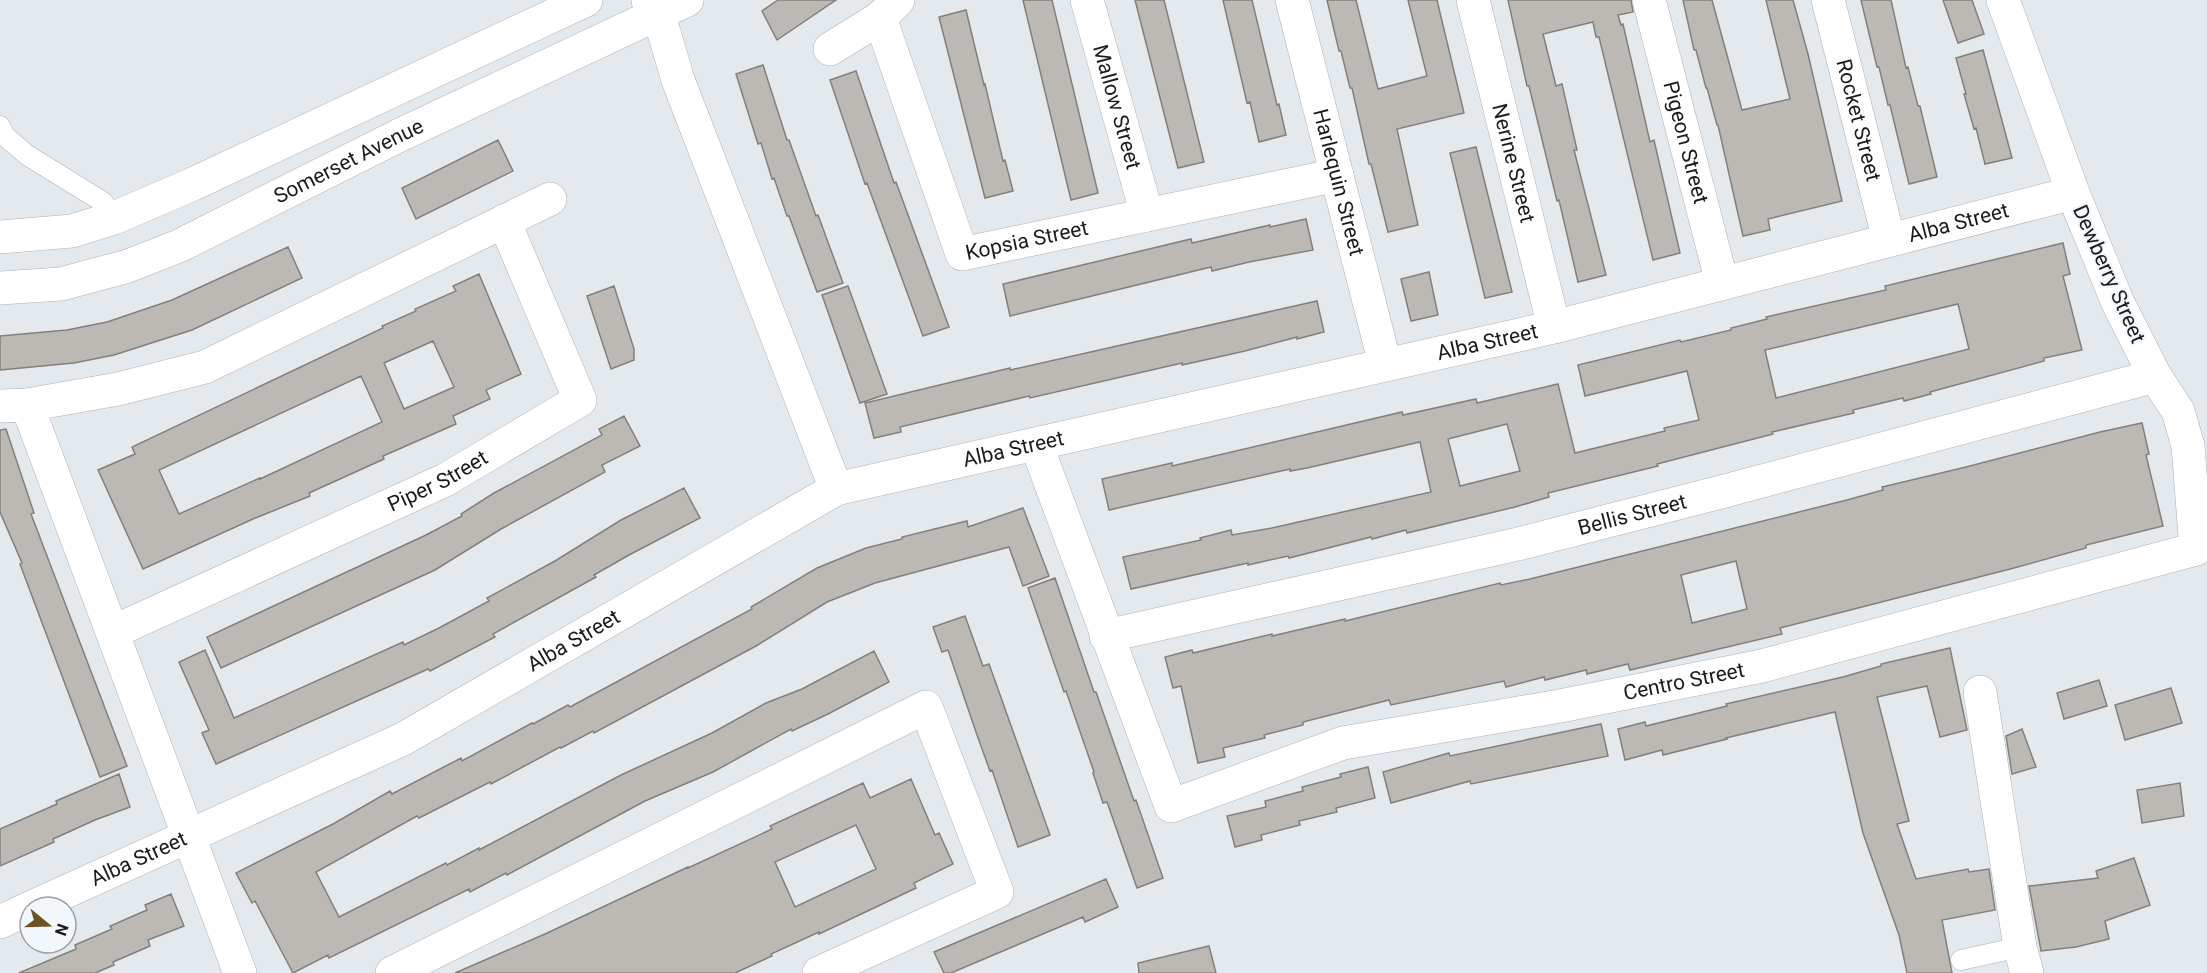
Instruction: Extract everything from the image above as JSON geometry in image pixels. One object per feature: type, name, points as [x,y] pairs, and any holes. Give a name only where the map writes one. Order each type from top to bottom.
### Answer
[{"type":"street","name":"Somerset Avenue","points":[[0,237],[72,231],[114,218],[203,179],[586,0]]},
{"type":"street","name":"Somerset Avenue","points":[[0,288],[61,284],[128,266],[169,250],[652,8],[687,0]]},
{"type":"street","name":"Mallow Street","points":[[1087,0],[1147,215]]},
{"type":"street","name":"Harlequin Street","points":[[1292,0],[1385,364]]},
{"type":"street","name":"Nerine Street","points":[[1473,0],[1554,327]]},
{"type":"street","name":"Pigeon Street","points":[[1649,0],[1722,283]]},
{"type":"street","name":"Rocket Street","points":[[1828,0],[1889,240]]},
{"type":"street","name":"Dewberry Street","points":[[2003,0],[2073,193],[2118,303],[2155,376],[2178,411],[2188,446],[2196,549]]},
{"type":"street","points":[[652,8],[663,29],[678,80],[836,489]]},
{"type":"street","points":[[830,49],[889,9]]},
{"type":"street","name":"Kopsia Street","points":[[889,9],[962,254],[1337,175]]},
{"type":"street","name":"Alba Street","points":[[60,895],[403,739],[836,489],[1554,327],[2073,193]]},
{"type":"street","points":[[240,973],[113,632],[14,405],[118,389],[205,367],[550,199]]},
{"type":"street","name":"Piper Street","points":[[113,632],[445,480],[580,400],[504,220]]},
{"type":"street","name":"Bellis Street","points":[[1106,636],[1518,544],[2155,376]]},
{"type":"street","points":[[1036,444],[1106,636]]},
{"type":"street","name":"Centro Street","points":[[1106,636],[1171,806],[1343,743],[1560,706],[1762,666],[2196,549]]},
{"type":"street","points":[[1980,692],[2024,960]]},
{"type":"street","points":[[392,973],[926,707],[997,892],[819,973]]},
{"type":"street","name":"Alba Street","points":[[0,922],[18,914]]},
{"type":"lane","points":[[0,126],[5,136],[27,154],[103,202],[114,218]]},
{"type":"lane","points":[[1961,960],[2024,960]]},
{"type":"building","points":[[778,0],[836,0],[777,40],[762,11]]},
{"type":"building","points":[[1023,0],[1052,0],[1098,193],[1071,200]]},
{"type":"building","points":[[1135,0],[1164,0],[1204,162],[1178,168]]},
{"type":"building","points":[[1223,0],[1252,0],[1286,135],[1259,142],[1250,102],[1247,103]]},
{"type":"building","points":[[1327,0],[1356,0],[1378,89],[1427,76],[1408,0],[1437,0],[1464,113],[1397,129],[1418,225],[1388,232],[1371,164],[1369,164],[1352,88],[1350,88],[1341,51],[1339,51]]},
{"type":"building","points":[[1508,0],[1631,0],[1633,12],[1618,15],[1621,25],[1623,24],[1650,142],[1654,140],[1680,253],[1653,260],[1599,37],[1596,37],[1593,22],[1543,34],[1556,86],[1562,84],[1577,150],[1574,150],[1606,275],[1578,282],[1559,200],[1557,201],[1529,86],[1527,86]]},
{"type":"building","points":[[1683,0],[1712,0],[1742,110],[1790,99],[1766,0],[1793,0],[1842,201],[1768,219],[1770,230],[1743,236],[1718,125],[1696,50],[1694,50]]},
{"type":"building","points":[[1861,0],[1891,0],[1906,68],[1908,67],[1918,106],[1920,106],[1937,177],[1909,184]]},
{"type":"building","points":[[1943,0],[1972,0],[1984,34],[1958,43]]},
{"type":"building","points":[[966,10],[1003,161],[1005,160],[1013,191],[985,198],[939,17]]},
{"type":"building","points":[[1983,50],[2012,158],[1985,164],[1956,58]]},
{"type":"building","points":[[763,65],[787,140],[789,140],[843,283],[817,292],[774,178],[772,179],[761,143],[758,144],[736,74]]},
{"type":"building","points":[[856,71],[894,183],[896,182],[949,327],[923,336],[867,183],[865,184],[830,80]]},
{"type":"building","points":[[498,140],[513,171],[416,219],[402,188]]},
{"type":"building","points":[[1476,147],[1512,292],[1485,298],[1450,153]]},
{"type":"building","points":[[1306,219],[1313,250],[1212,271],[1211,267],[1010,316],[1003,284],[1191,239],[1192,243]]},
{"type":"building","points":[[2063,243],[2070,274],[2063,276],[2082,350],[2044,358],[2044,361],[1930,392],[1931,394],[1853,410],[1854,413],[1772,432],[1773,434],[1657,464],[1658,466],[1548,493],[1549,497],[1515,507],[1407,533],[1406,530],[1372,539],[1371,537],[1289,558],[1288,556],[1248,565],[1248,563],[1131,589],[1123,557],[1201,540],[1200,538],[1231,530],[1232,535],[1272,528],[1431,492],[1420,442],[1109,510],[1102,479],[1172,463],[1172,466],[1402,412],[1403,415],[1476,399],[1477,403],[1558,384],[1575,453],[1665,431],[1664,428],[1699,420],[1687,371],[1585,396],[1578,365],[1731,330],[1731,328],[1767,319],[1766,317],[1886,290],[1885,286]],"holes":[[[1958,304],[1969,349],[1776,398],[1765,350]],[[1507,424],[1520,471],[1460,486],[1448,439]]]},
{"type":"building","points":[[288,247],[302,278],[192,330],[114,355],[74,363],[0,370],[0,336],[67,330],[107,322],[172,300]]},
{"type":"building","points":[[1429,272],[1438,315],[1411,321],[1401,279]]},
{"type":"building","points":[[479,274],[521,374],[486,390],[490,399],[453,416],[456,424],[383,456],[384,459],[309,493],[310,496],[143,569],[98,470],[135,454],[132,447],[456,291],[453,286]],"holes":[[[433,341],[454,387],[404,409],[384,363]],[[361,376],[382,422],[179,514],[159,470]]]},
{"type":"building","points":[[614,286],[634,349],[634,360],[611,369],[587,296]]},
{"type":"building","points":[[848,286],[887,394],[860,403],[822,295]]},
{"type":"building","points":[[1317,301],[1324,332],[1030,398],[1029,396],[900,427],[901,432],[874,438],[865,403],[1010,368],[1010,370]]},
{"type":"building","points":[[624,416],[640,446],[602,465],[605,472],[501,529],[435,570],[221,668],[207,637],[462,516],[461,514],[494,493],[602,435],[599,429]]},
{"type":"building","points":[[2142,423],[2149,454],[2146,455],[2163,526],[2086,545],[2086,548],[2014,568],[1780,628],[1782,634],[1630,670],[1628,664],[1587,674],[1586,670],[1545,680],[1544,677],[1506,687],[1504,681],[1391,705],[1389,700],[1303,722],[1303,725],[1264,735],[1265,738],[1223,748],[1225,757],[1198,763],[1181,686],[1173,688],[1165,657],[1192,650],[1193,653],[1345,619],[1345,621],[1500,583],[1501,585],[1530,579],[1847,500],[1883,490],[1882,487]],"holes":[[[1736,561],[1747,609],[1692,623],[1681,575]]]},
{"type":"building","points":[[6,429],[34,513],[31,514],[127,766],[100,777],[20,564],[22,563],[0,512],[0,430]]},
{"type":"building","points":[[684,488],[700,518],[629,555],[594,575],[596,577],[493,634],[495,637],[430,671],[428,669],[216,764],[202,733],[209,730],[179,662],[205,650],[234,718],[439,628],[489,601],[487,598],[555,561],[621,520]]},
{"type":"building","points":[[1023,508],[1049,576],[1023,586],[1009,547],[875,583],[827,602],[756,646],[594,733],[593,731],[560,747],[491,784],[490,782],[419,818],[417,816],[316,872],[339,917],[446,863],[447,865],[479,848],[479,850],[621,775],[712,733],[766,703],[802,689],[874,651],[889,682],[828,714],[792,731],[791,729],[713,772],[645,801],[507,875],[506,873],[470,892],[469,889],[329,958],[328,955],[293,973],[255,901],[252,903],[236,873],[333,824],[390,791],[392,794],[461,758],[462,761],[568,705],[570,707],[752,609],[751,607],[817,568],[866,548],[902,539],[902,537],[967,521],[968,527]]},
{"type":"building","points":[[1055,578],[1094,692],[1096,692],[1163,878],[1137,888],[1107,802],[1103,803],[1066,691],[1064,692],[1028,588]]},
{"type":"building","points":[[965,616],[983,666],[989,664],[1050,835],[1018,847],[948,650],[942,652],[933,627]]},
{"type":"building","points":[[1950,648],[1967,730],[1940,737],[1927,686],[1877,697],[1909,821],[1897,824],[1916,879],[1968,869],[1969,872],[1989,869],[1995,910],[1942,920],[1952,973],[1907,973],[1899,935],[1863,833],[1835,712],[1663,755],[1662,750],[1625,760],[1618,729],[1645,722],[1646,726]]},
{"type":"building","points":[[2099,680],[2107,706],[2064,719],[2057,693]]},
{"type":"building","points":[[2171,688],[2182,723],[2125,740],[2115,705]]},
{"type":"building","points":[[1601,724],[1608,756],[1471,784],[1470,781],[1391,803],[1383,772],[1449,753],[1450,756]]},
{"type":"building","points":[[2022,729],[2036,767],[2012,774],[2006,736]]},
{"type":"building","points":[[1368,767],[1375,798],[1336,808],[1337,812],[1299,821],[1300,825],[1261,835],[1262,840],[1235,847],[1227,816],[1266,807],[1265,801],[1303,791],[1302,787]]},
{"type":"building","points":[[119,774],[130,807],[53,839],[54,842],[0,866],[0,829],[57,804],[56,801]]},
{"type":"building","points":[[911,779],[935,835],[939,833],[953,864],[914,883],[916,888],[771,954],[772,956],[735,973],[455,973],[772,829],[770,826],[863,783],[870,798]],"holes":[[[856,825],[876,869],[795,907],[775,862]]]},
{"type":"building","points":[[2180,783],[2184,816],[2142,823],[2137,790]]},
{"type":"building","points":[[2134,858],[2150,905],[2105,921],[2109,939],[2076,947],[2041,951],[2029,886],[2098,878],[2096,871]]},
{"type":"building","points":[[1106,879],[1118,907],[1085,922],[1083,917],[951,973],[944,973],[934,952]]},
{"type":"building","points":[[171,894],[184,926],[148,940],[150,946],[113,962],[114,965],[95,973],[19,973],[62,955],[78,955],[78,944],[112,929],[110,926],[147,910],[145,905]]},
{"type":"building","points":[[1209,946],[1216,973],[1139,973],[1138,963]]}]
